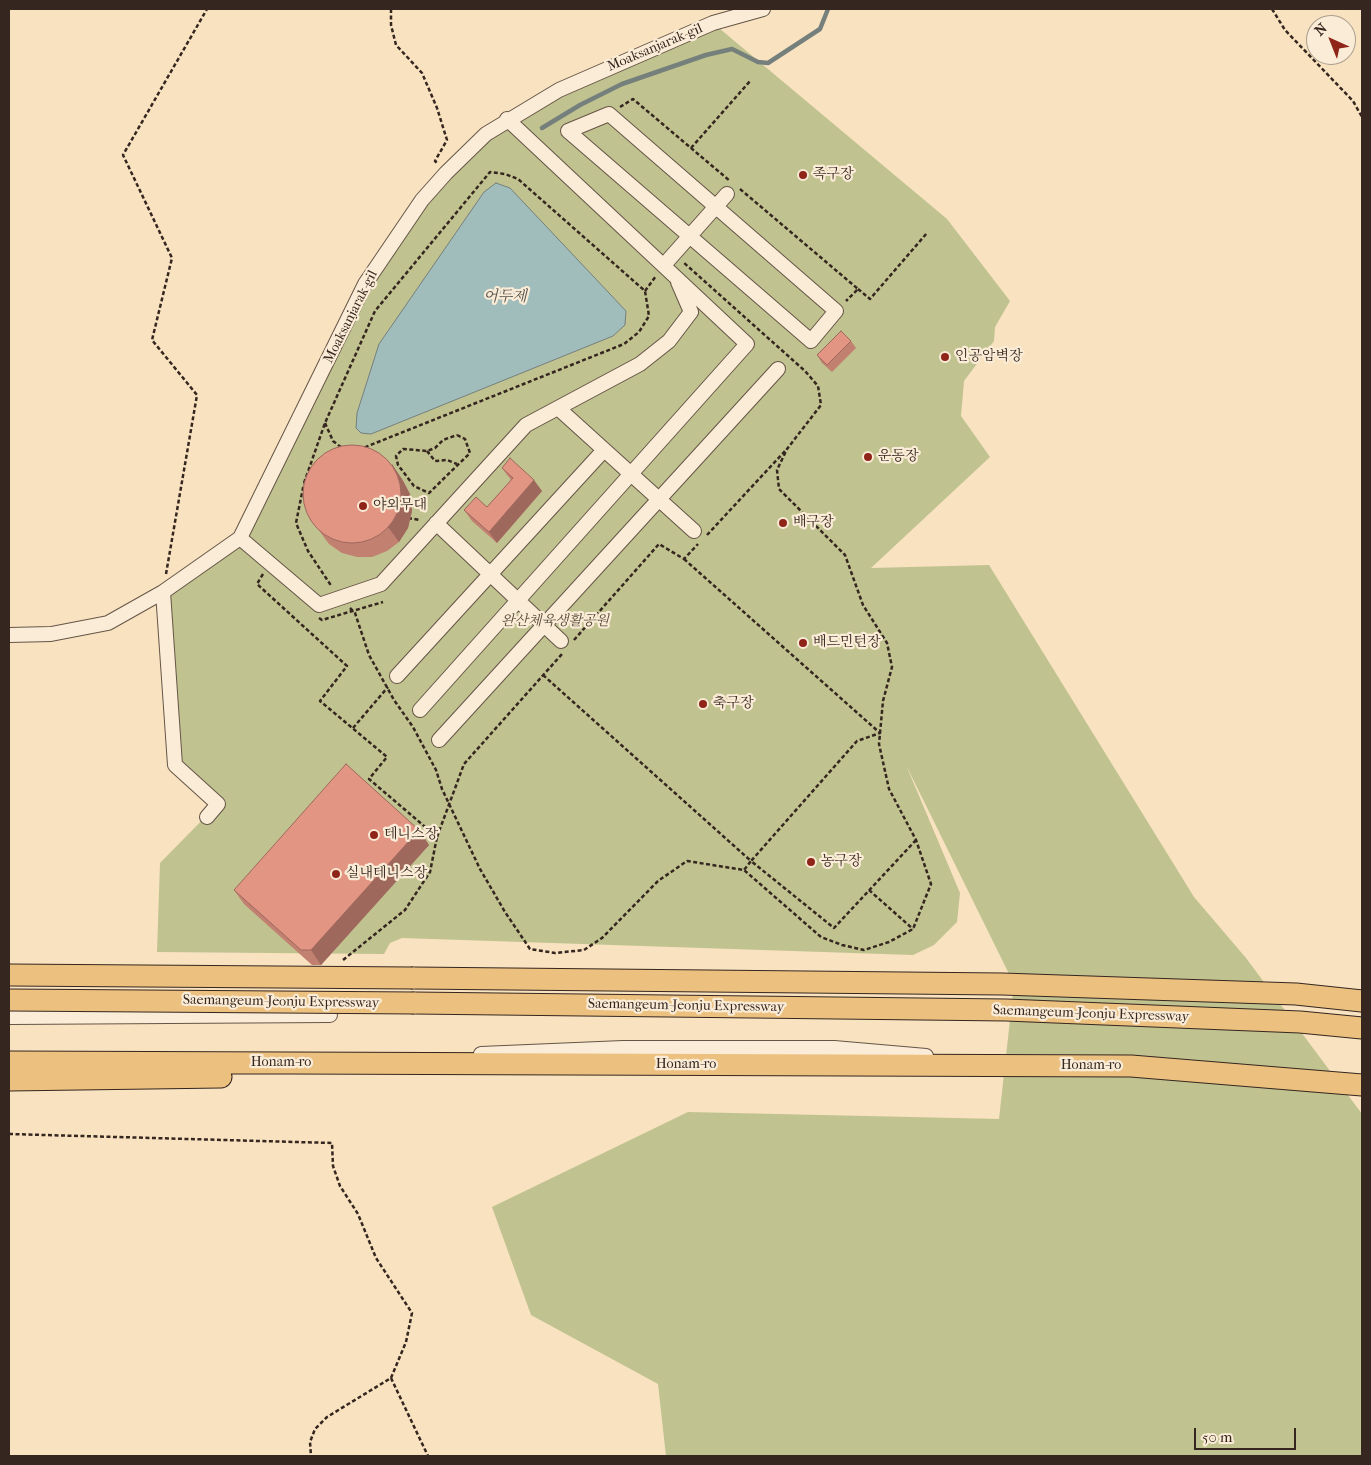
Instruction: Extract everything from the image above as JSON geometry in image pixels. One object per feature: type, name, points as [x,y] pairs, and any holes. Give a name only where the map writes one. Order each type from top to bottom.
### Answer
[{"type":"highway","name":"Saemangeum-Jeonju Expressway","points":[[9,975],[1002,984],[1296,994],[1362,1001]]},
{"type":"highway","name":"Saemangeum-Jeonju Expressway","points":[[9,1000],[1006,1010],[1300,1022],[1362,1028]]},
{"type":"highway","name":"Honam-ro","points":[[9,1062],[1131,1066],[1362,1085]]},
{"type":"highway","name":"Honam-ro","points":[[9,1080],[437,1074],[1129,1080],[1362,1098]]},
{"type":"street","name":"Moaksanjarak-gil","points":[[9,635],[51,634],[108,623],[163,592],[240,538],[365,284],[422,200],[446,172],[486,134],[507,119],[558,90],[713,23],[763,9]]},
{"type":"street","points":[[609,114],[715,206],[836,311],[811,341],[568,131],[609,114]]},
{"type":"street","points":[[420,710],[747,344],[507,119]]},
{"type":"street","points":[[664,266],[727,194]]},
{"type":"street","points":[[240,538],[319,605],[381,584],[526,425],[640,364],[669,341],[691,312],[675,275]]},
{"type":"street","points":[[439,740],[778,369]]},
{"type":"street","points":[[558,408],[694,531]]},
{"type":"street","points":[[397,676],[604,450]]},
{"type":"street","points":[[436,523],[518,600],[564,647]]},
{"type":"street","points":[[163,592],[175,764],[218,804],[207,817]]},
{"type":"street","points":[[9,1017],[330,1015]]},
{"type":"path","points":[[163,592],[197,395],[152,340],[172,258],[123,155],[207,9]]},
{"type":"path","points":[[391,9],[391,26],[396,45],[422,72],[437,108],[447,140],[435,161],[446,172]]},
{"type":"path","points":[[1272,9],[1285,30],[1354,101],[1362,117]]},
{"type":"path","points":[[691,148],[751,80]]},
{"type":"path","points":[[609,114],[633,99],[870,299],[927,233]]},
{"type":"path","points":[[357,450],[624,344],[639,332],[649,316],[645,291],[518,179],[490,172],[375,311],[325,423],[302,488],[296,523],[308,551],[340,598],[356,613],[369,655],[394,700],[413,727],[436,770],[449,804],[504,912],[530,949],[555,953],[584,950],[602,938],[658,881],[687,861],[744,870],[822,937],[842,945],[864,950],[889,942],[913,929],[930,884],[916,840],[889,788],[879,744],[883,701],[892,667],[887,643],[863,605],[846,555],[779,490],[777,470],[787,449]]},
{"type":"path","points":[[674,254],[805,371],[818,386],[821,405],[787,449],[684,559]]},
{"type":"path","points":[[645,291],[664,266]]},
{"type":"path","points":[[836,311],[858,289]]},
{"type":"path","points":[[325,423],[333,441],[348,453]]},
{"type":"path","points":[[457,435],[465,439],[470,453],[429,493],[414,486],[398,465],[396,456],[403,449],[427,451],[435,448],[443,440],[457,435]]},
{"type":"path","points":[[427,451],[435,461],[447,460],[457,464]]},
{"type":"path","points":[[302,488],[316,465]]},
{"type":"path","points":[[404,485],[409,480]]},
{"type":"path","points":[[404,517],[436,523]]},
{"type":"path","points":[[340,962],[405,910],[430,872],[437,837],[464,764],[543,675],[564,647],[660,544],[684,559],[880,733]]},
{"type":"path","points":[[258,568],[264,573],[257,584],[347,666],[320,701],[387,757],[370,779],[437,837]]},
{"type":"path","points":[[315,614],[322,620],[383,602]]},
{"type":"path","points":[[543,675],[751,861],[834,928],[916,840]]},
{"type":"path","points":[[353,728],[397,676]]},
{"type":"path","points":[[744,870],[857,741],[880,733]]},
{"type":"path","points":[[869,890],[913,929]]},
{"type":"path","points":[[9,1134],[332,1143],[333,1166],[340,1186],[358,1214],[376,1258],[412,1313],[406,1342],[391,1378],[327,1417],[315,1428],[310,1442],[311,1456]]},
{"type":"path","points":[[391,1378],[428,1456]]},
{"type":"green space","name":"완산체육생활공원","points":[[713,23],[947,219],[1010,301],[995,327],[994,341],[964,381],[961,416],[990,457],[871,568],[989,565],[1194,897],[1246,958],[1362,1114],[1362,1456],[666,1456],[658,1384],[531,1315],[492,1207],[688,1112],[999,1119],[1014,984],[906,765],[960,893],[957,922],[934,945],[913,955],[402,938],[390,943],[384,954],[157,952],[160,863],[218,804],[175,765],[163,592],[240,538],[365,284],[422,200],[507,119]]},
{"type":"water","name":"어두제","points":[[496,183],[510,188],[626,311],[625,325],[613,336],[371,434],[361,433],[356,428],[357,413],[379,344],[484,192]]},
{"type":"building","points":[[841,331],[851,341],[827,365],[817,355]]},
{"type":"building","name":"야외무대","points":[[352,445],[371,449],[386,460],[397,475],[401,494],[397,513],[386,528],[371,539],[352,543],[333,539],[318,528],[307,513],[303,494],[307,475],[318,460],[333,449]]},
{"type":"building","points":[[510,458],[534,480],[489,532],[464,510],[476,497],[487,507],[513,478],[502,468]]},
{"type":"building","name":"실내테니스장","points":[[346,764],[419,830],[311,950],[301,950],[234,890]]},
{"type":"waterway","points":[[542,128],[580,105],[622,84],[706,55],[732,49],[758,62],[768,63],[820,29],[828,9]]},
{"type":"place","name":"족구장","points":[[803,175]]},
{"type":"place","name":"인공암벽장","points":[[945,357]]},
{"type":"place","name":"운동장","points":[[868,457]]},
{"type":"place","name":"야외무대","points":[[363,506]]},
{"type":"place","name":"배구장","points":[[783,523]]},
{"type":"place","name":"배드민턴장","points":[[803,643]]},
{"type":"place","name":"축구장","points":[[703,704]]},
{"type":"place","name":"테니스장","points":[[374,835]]},
{"type":"place","name":"농구장","points":[[811,862]]},
{"type":"place","name":"실내테니스장","points":[[336,874]]}]
